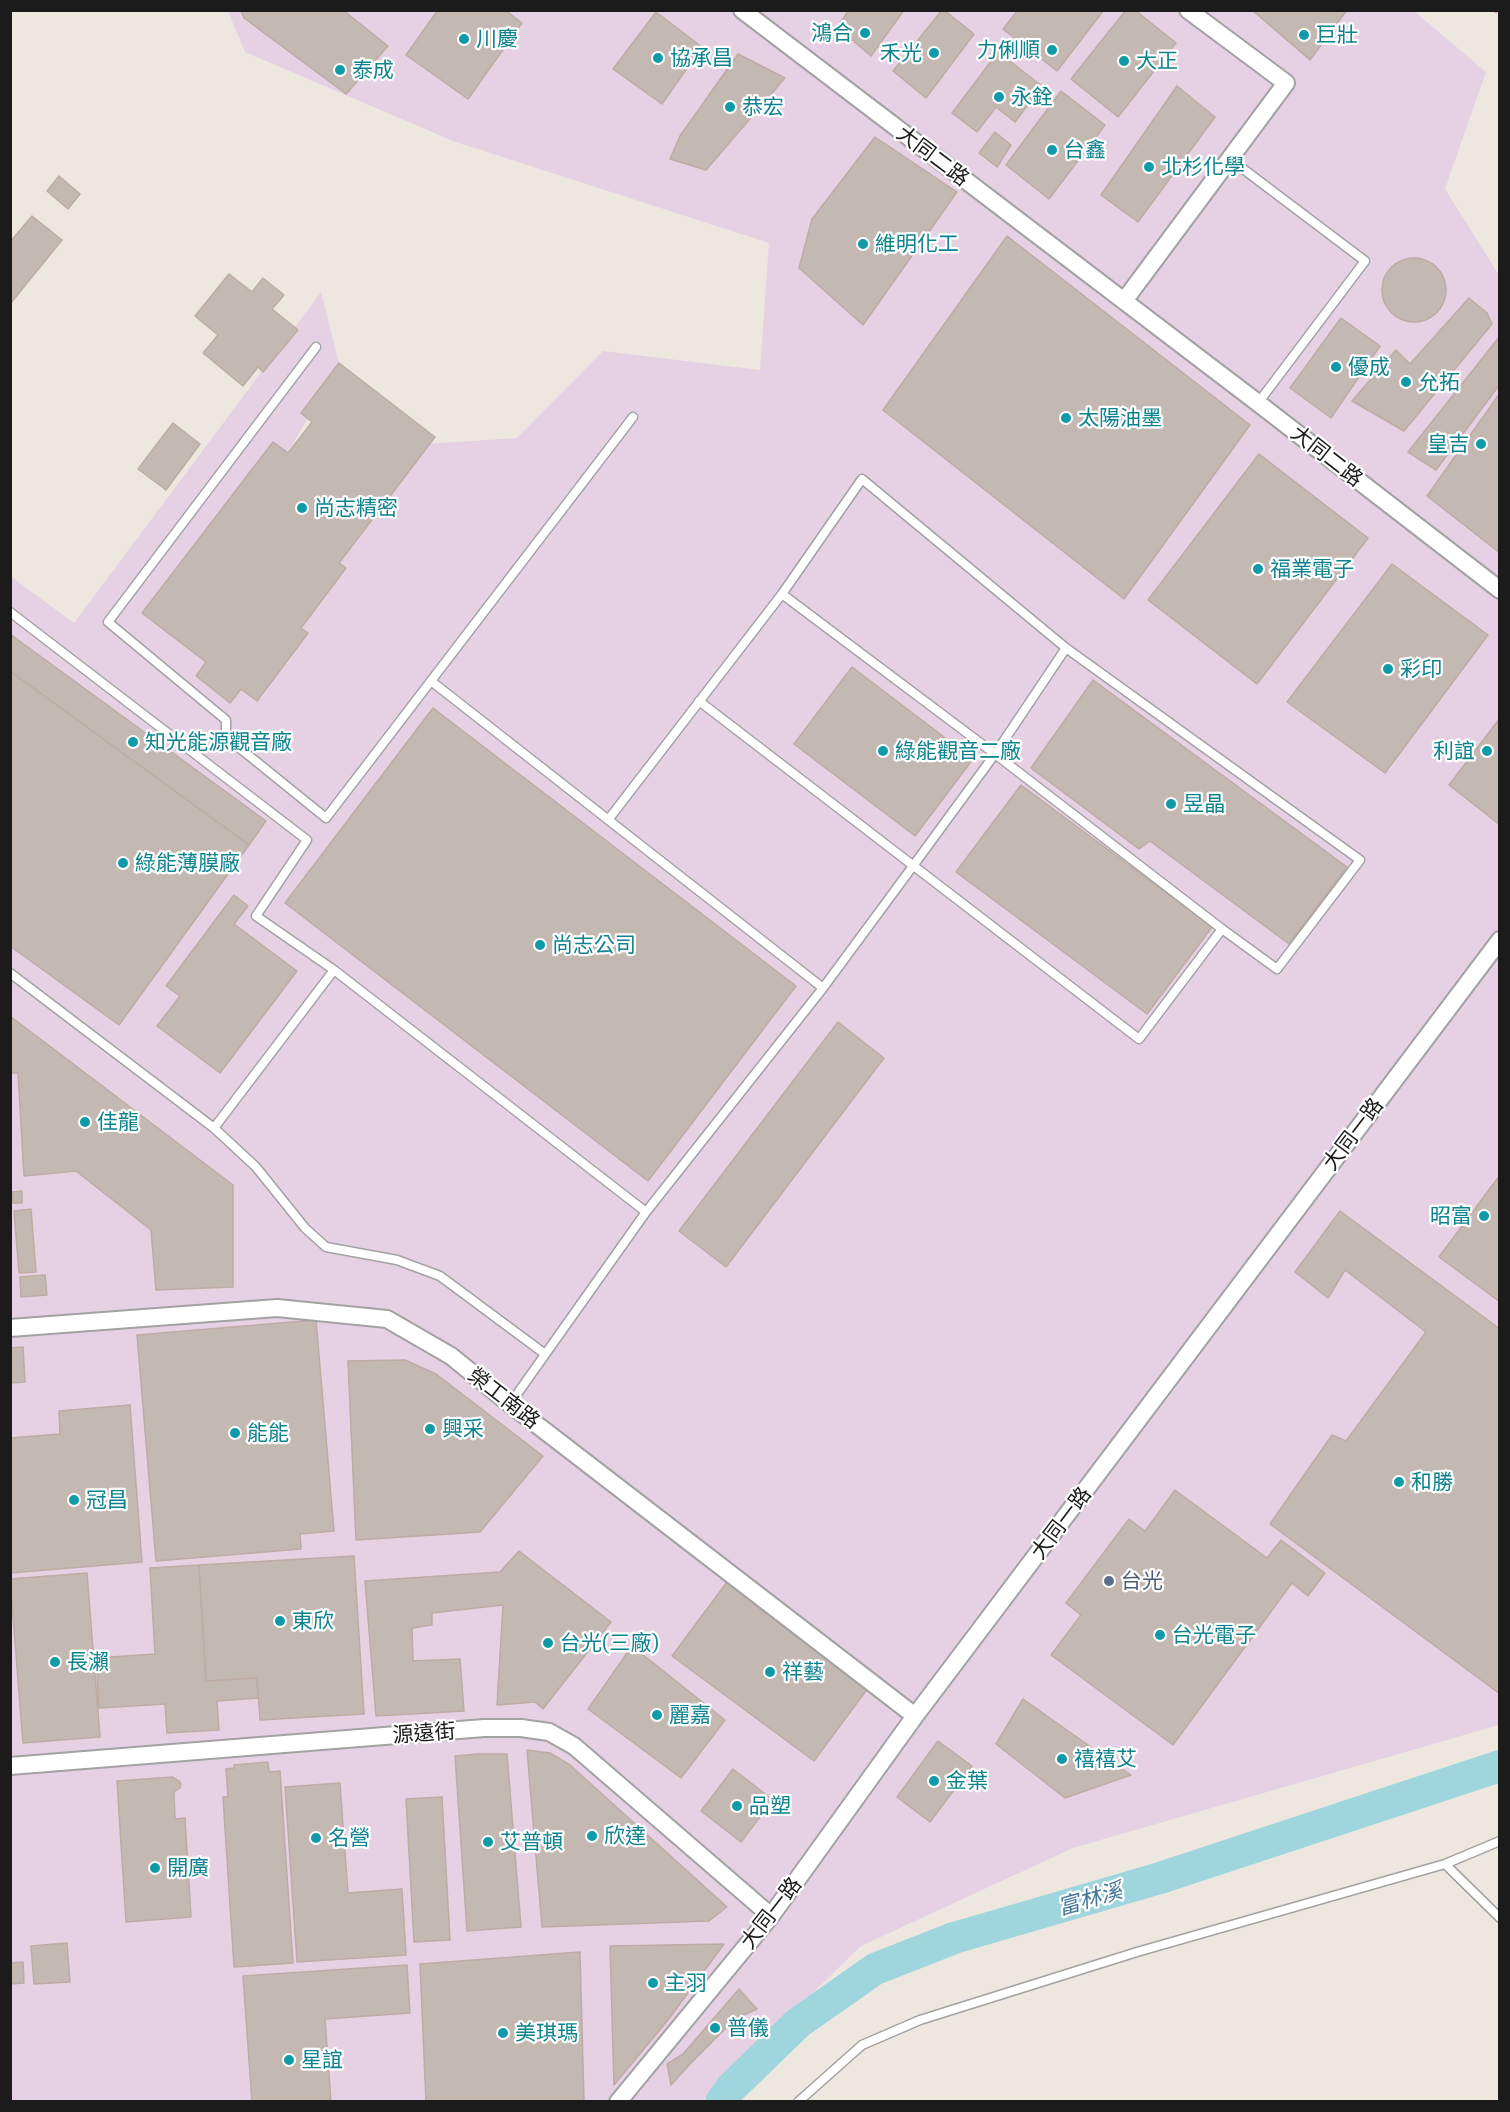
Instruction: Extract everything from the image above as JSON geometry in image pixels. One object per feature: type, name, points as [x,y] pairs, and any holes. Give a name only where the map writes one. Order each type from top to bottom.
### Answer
[{"type":"street","name":"大同二路","points":[[741,10],[1258,403],[1500,591]]},
{"type":"street","points":[[1124,301],[1286,83],[1188,10]]},
{"type":"street","name":"大同一路","points":[[618,2102],[771,1916],[915,1716],[1500,940]]},
{"type":"street","name":"榮工南路","points":[[10,1328],[277,1308],[387,1319],[451,1356],[915,1716]]},
{"type":"street","name":"源遠街","points":[[10,1766],[484,1728],[521,1728],[549,1732],[574,1746],[771,1916]]},
{"type":"lane","points":[[1230,159],[1365,261],[1258,403]]},
{"type":"lane","points":[[316,347],[108,622],[226,720],[226,737],[326,818],[633,417]]},
{"type":"lane","points":[[608,820],[782,594],[862,479],[1066,648],[1360,860],[1277,969],[782,594]]},
{"type":"lane","points":[[10,612],[307,840],[256,916],[334,970],[646,1212]]},
{"type":"lane","points":[[510,1404],[646,1212],[823,988],[913,866],[995,754],[1066,648]]},
{"type":"lane","points":[[431,681],[823,988]]},
{"type":"lane","points":[[699,701],[1139,1039],[1222,929]]},
{"type":"lane","points":[[214,1128],[334,970]]},
{"type":"lane","points":[[10,973],[214,1128],[256,1167],[304,1228],[326,1247],[397,1260],[440,1276],[544,1354]]},
{"type":"lane","points":[[798,2102],[862,2045],[920,2020],[1137,1952],[1445,1863],[1500,1841]]},
{"type":"lane","points":[[1445,1863],[1500,1918]]},
{"type":"path","points":[[1495,10],[1500,15]]},
{"type":"shaded area","points":[[228,11],[1414,11],[1486,72],[1445,189],[1499,275],[1499,1725],[1073,1848],[861,1946],[702,2101],[11,2101],[10,576],[74,623],[321,292],[339,363],[288,453],[517,438],[603,351],[760,370],[769,243],[453,141],[245,52]]},
{"type":"building","name":"泰成","points":[[241,10],[343,10],[388,46],[346,94],[244,18]]},
{"type":"building","name":"川慶","points":[[438,10],[505,10],[522,23],[468,99],[406,55]]},
{"type":"building","name":"鴻合","points":[[849,10],[904,10],[871,56],[837,27]]},
{"type":"building","name":"禾光","points":[[942,10],[974,34],[926,98],[893,71]]},
{"type":"building","name":"力俐順","points":[[1018,10],[1104,10],[1057,71],[1003,29]]},
{"type":"building","name":"大正","points":[[1126,10],[1135,10],[1176,43],[1118,117],[1071,79]]},
{"type":"building","name":"巨壯","points":[[1252,10],[1347,10],[1310,60]]},
{"type":"building","name":"協承昌","points":[[656,12],[702,47],[662,104],[613,69]]},
{"type":"building","name":"永銓","points":[[998,52],[1042,86],[1015,122],[996,107],[977,132],[952,113]]},
{"type":"building","name":"恭宏","points":[[738,54],[785,78],[706,170],[670,159],[680,136]]},
{"type":"building","name":"北杉化學","points":[[1177,86],[1215,117],[1138,222],[1101,195]]},
{"type":"building","name":"台鑫","points":[[1061,91],[1105,125],[1049,199],[1006,165]]},
{"type":"building","points":[[995,132],[1011,145],[997,167],[979,153]]},
{"type":"building","name":"維明化工","points":[[875,137],[957,192],[863,325],[799,268],[812,219]]},
{"type":"building","points":[[59,176],[80,194],[68,209],[47,191]]},
{"type":"building","points":[[32,216],[62,240],[10,304],[10,242]]},
{"type":"building","name":"太陽油墨","points":[[1007,236],[1250,425],[1124,599],[883,410]]},
{"type":"building","points":[[1414,258],[1426,260],[1437,267],[1444,278],[1446,290],[1444,302],[1437,313],[1426,320],[1414,322],[1402,320],[1391,313],[1384,302],[1382,290],[1384,278],[1391,267],[1402,260]]},
{"type":"building","points":[[229,274],[252,292],[263,278],[284,295],[272,309],[298,330],[263,372],[258,367],[243,386],[203,353],[218,335],[195,316]]},
{"type":"building","name":"允拓","points":[[1469,298],[1487,313],[1492,324],[1404,431],[1352,401],[1396,350],[1410,364]]},
{"type":"building","name":"優成","points":[[1341,318],[1380,346],[1331,418],[1290,388]]},
{"type":"building","points":[[1500,336],[1500,384],[1436,470],[1408,452]]},
{"type":"building","name":"尚志精密","points":[[339,363],[435,437],[339,563],[346,568],[301,628],[308,633],[257,701],[241,689],[230,703],[196,676],[206,662],[142,613],[273,442],[288,453],[312,422],[301,413]]},
{"type":"building","name":"皇吉","points":[[1500,393],[1500,553],[1427,496]]},
{"type":"building","points":[[173,423],[200,444],[166,490],[138,469]]},
{"type":"building","name":"福業電子","points":[[1259,454],[1368,538],[1257,684],[1148,600]]},
{"type":"building","name":"彩印","points":[[1392,564],[1488,635],[1385,773],[1287,702]]},
{"type":"building","name":"知光能源觀音廠","points":[[10,634],[266,821],[249,845],[10,671]]},
{"type":"building","name":"綠能觀音二廠","points":[[852,667],[973,759],[915,836],[794,744]]},
{"type":"building","name":"綠能薄膜廠","points":[[10,671],[249,845],[119,1025],[10,946]]},
{"type":"building","name":"昱晶","points":[[1093,680],[1347,867],[1289,944],[1150,841],[1139,849],[1031,768]]},
{"type":"building","name":"尚志公司","points":[[433,708],[796,986],[648,1181],[285,903]]},
{"type":"building","name":"利誼","points":[[1500,718],[1500,825],[1449,785]]},
{"type":"building","points":[[1021,785],[1212,927],[1147,1014],[956,872]]},
{"type":"building","points":[[234,895],[248,906],[234,924],[297,971],[220,1073],[157,1026],[180,996],[166,986]]},
{"type":"building","name":"佳龍","points":[[10,1016],[233,1185],[233,1287],[156,1290],[151,1230],[76,1171],[24,1176],[18,1073],[10,1073]]},
{"type":"building","points":[[838,1022],[884,1058],[726,1267],[679,1231]]},
{"type":"building","name":"昭富","points":[[1500,1175],[1500,1302],[1439,1257]]},
{"type":"building","points":[[22,1191],[22,1203],[13,1203],[12,1192]]},
{"type":"building","points":[[31,1209],[36,1272],[19,1273],[14,1211]]},
{"type":"building","name":"和勝","points":[[1340,1211],[1500,1329],[1500,1694],[1270,1524],[1332,1435],[1346,1441],[1426,1332],[1345,1270],[1328,1298],[1295,1272]]},
{"type":"building","points":[[45,1275],[47,1295],[21,1297],[20,1277]]},
{"type":"building","name":"能能","points":[[316,1320],[334,1531],[300,1534],[301,1549],[156,1561],[137,1335]]},
{"type":"building","points":[[23,1347],[25,1382],[10,1383],[10,1348]]},
{"type":"building","name":"興采","points":[[405,1360],[436,1374],[543,1456],[480,1532],[356,1540],[348,1361]]},
{"type":"building","name":"冠昌","points":[[130,1405],[142,1562],[10,1573],[10,1438],[60,1434],[59,1411]]},
{"type":"building","name":"台光電子","points":[[1175,1490],[1267,1558],[1281,1540],[1325,1573],[1308,1596],[1292,1583],[1173,1745],[1051,1655],[1081,1615],[1066,1603],[1129,1519],[1145,1531]]},
{"type":"building","name":"台光(三廠)","points":[[519,1551],[611,1622],[543,1709],[535,1702],[497,1705],[503,1605],[432,1613],[432,1625],[412,1628],[413,1661],[460,1659],[464,1711],[376,1716],[365,1581],[500,1572]]},
{"type":"building","name":"東欣","points":[[354,1556],[364,1714],[260,1720],[257,1678],[206,1681],[199,1565]]},
{"type":"building","points":[[199,1565],[206,1681],[257,1678],[258,1698],[217,1701],[219,1730],[167,1733],[165,1704],[99,1708],[96,1658],[155,1654],[150,1568]]},
{"type":"building","name":"長瀨","points":[[87,1573],[100,1737],[23,1743],[10,1579]]},
{"type":"building","name":"祥藝","points":[[727,1582],[868,1688],[814,1761],[672,1656]]},
{"type":"building","name":"麗嘉","points":[[632,1646],[725,1720],[681,1778],[588,1709]]},
{"type":"building","name":"禧禧艾","points":[[1023,1699],[1131,1775],[1065,1798],[996,1744]]},
{"type":"building","name":"金葉","points":[[938,1741],[972,1766],[930,1822],[897,1797]]},
{"type":"building","name":"欣達","points":[[527,1750],[550,1753],[570,1765],[727,1907],[709,1921],[542,1927]]},
{"type":"building","name":"艾普頓","points":[[507,1754],[521,1927],[467,1931],[455,1756]]},
{"type":"building","points":[[268,1762],[269,1772],[280,1771],[293,1963],[234,1967],[223,1797],[228,1797],[226,1769],[234,1768],[234,1765]]},
{"type":"building","name":"品塑","points":[[733,1769],[773,1800],[741,1842],[701,1811]]},
{"type":"building","name":"開廣","points":[[173,1777],[181,1784],[180,1788],[174,1792],[175,1819],[185,1818],[191,1917],[126,1922],[117,1781]]},
{"type":"building","name":"名營","points":[[340,1783],[348,1893],[402,1889],[406,1955],[297,1962],[285,1787]]},
{"type":"building","points":[[442,1797],[450,1940],[414,1942],[406,1799]]},
{"type":"building","points":[[67,1943],[70,1982],[34,1984],[31,1946]]},
{"type":"building","name":"主羽","points":[[724,1944],[668,2020],[614,2085],[610,1946]]},
{"type":"building","name":"美琪瑪","points":[[580,1952],[584,2102],[426,2102],[420,1964]]},
{"type":"building","points":[[23,1962],[24,1983],[10,1984],[10,1963]]},
{"type":"building","name":"星誼","points":[[407,1965],[410,2013],[325,2019],[331,2102],[252,2102],[243,1976]]},
{"type":"building","name":"普儀","points":[[739,1989],[757,2009],[735,2019],[671,2085],[667,2064],[683,2054]]},
{"type":"waterway","name":"富林溪","points":[[721,2102],[731,2088],[798,2023],[875,1969],[954,1938],[1160,1878],[1500,1766]]},
{"type":"place","name":"鴻合","points":[[865,33]]},
{"type":"place","name":"巨壯","points":[[1304,35]]},
{"type":"place","name":"川慶","points":[[464,39]]},
{"type":"place","name":"力俐順","points":[[1052,50]]},
{"type":"place","name":"禾光","points":[[934,53]]},
{"type":"place","name":"協承昌","points":[[658,58]]},
{"type":"place","name":"大正","points":[[1124,61]]},
{"type":"place","name":"泰成","points":[[340,70]]},
{"type":"place","name":"永銓","points":[[999,97]]},
{"type":"place","name":"恭宏","points":[[730,107]]},
{"type":"place","name":"台鑫","points":[[1052,150]]},
{"type":"place","name":"北杉化學","points":[[1149,167]]},
{"type":"place","name":"維明化工","points":[[863,244]]},
{"type":"place","name":"優成","points":[[1336,367]]},
{"type":"place","name":"允拓","points":[[1406,382]]},
{"type":"place","name":"太陽油墨","points":[[1066,418]]},
{"type":"place","name":"皇吉","points":[[1481,444]]},
{"type":"place","name":"尚志精密","points":[[302,508]]},
{"type":"place","name":"福業電子","points":[[1258,569]]},
{"type":"place","name":"彩印","points":[[1388,669]]},
{"type":"place","name":"知光能源觀音廠","points":[[133,742]]},
{"type":"place","name":"綠能觀音二廠","points":[[883,751]]},
{"type":"place","name":"利誼","points":[[1487,751]]},
{"type":"place","name":"昱晶","points":[[1171,804]]},
{"type":"place","name":"綠能薄膜廠","points":[[123,863]]},
{"type":"place","name":"尚志公司","points":[[540,945]]},
{"type":"place","name":"佳龍","points":[[85,1122]]},
{"type":"place","name":"昭富","points":[[1484,1216]]},
{"type":"place","name":"興采","points":[[430,1429]]},
{"type":"place","name":"能能","points":[[235,1433]]},
{"type":"place","name":"和勝","points":[[1399,1482]]},
{"type":"place","name":"冠昌","points":[[74,1500]]},
{"type":"place","name":"台光","points":[[1109,1581]]},
{"type":"place","name":"東欣","points":[[280,1621]]},
{"type":"place","name":"台光電子","points":[[1160,1635]]},
{"type":"place","name":"台光(三廠)","points":[[548,1643]]},
{"type":"place","name":"長瀨","points":[[55,1662]]},
{"type":"place","name":"祥藝","points":[[770,1672]]},
{"type":"place","name":"麗嘉","points":[[657,1715]]},
{"type":"place","name":"禧禧艾","points":[[1062,1759]]},
{"type":"place","name":"金葉","points":[[934,1781]]},
{"type":"place","name":"品塑","points":[[737,1806]]},
{"type":"place","name":"欣達","points":[[592,1836]]},
{"type":"place","name":"名營","points":[[316,1838]]},
{"type":"place","name":"艾普頓","points":[[488,1842]]},
{"type":"place","name":"開廣","points":[[155,1868]]},
{"type":"place","name":"主羽","points":[[653,1983]]},
{"type":"place","name":"普儀","points":[[715,2028]]},
{"type":"place","name":"美琪瑪","points":[[503,2033]]},
{"type":"place","name":"星誼","points":[[289,2060]]}]
